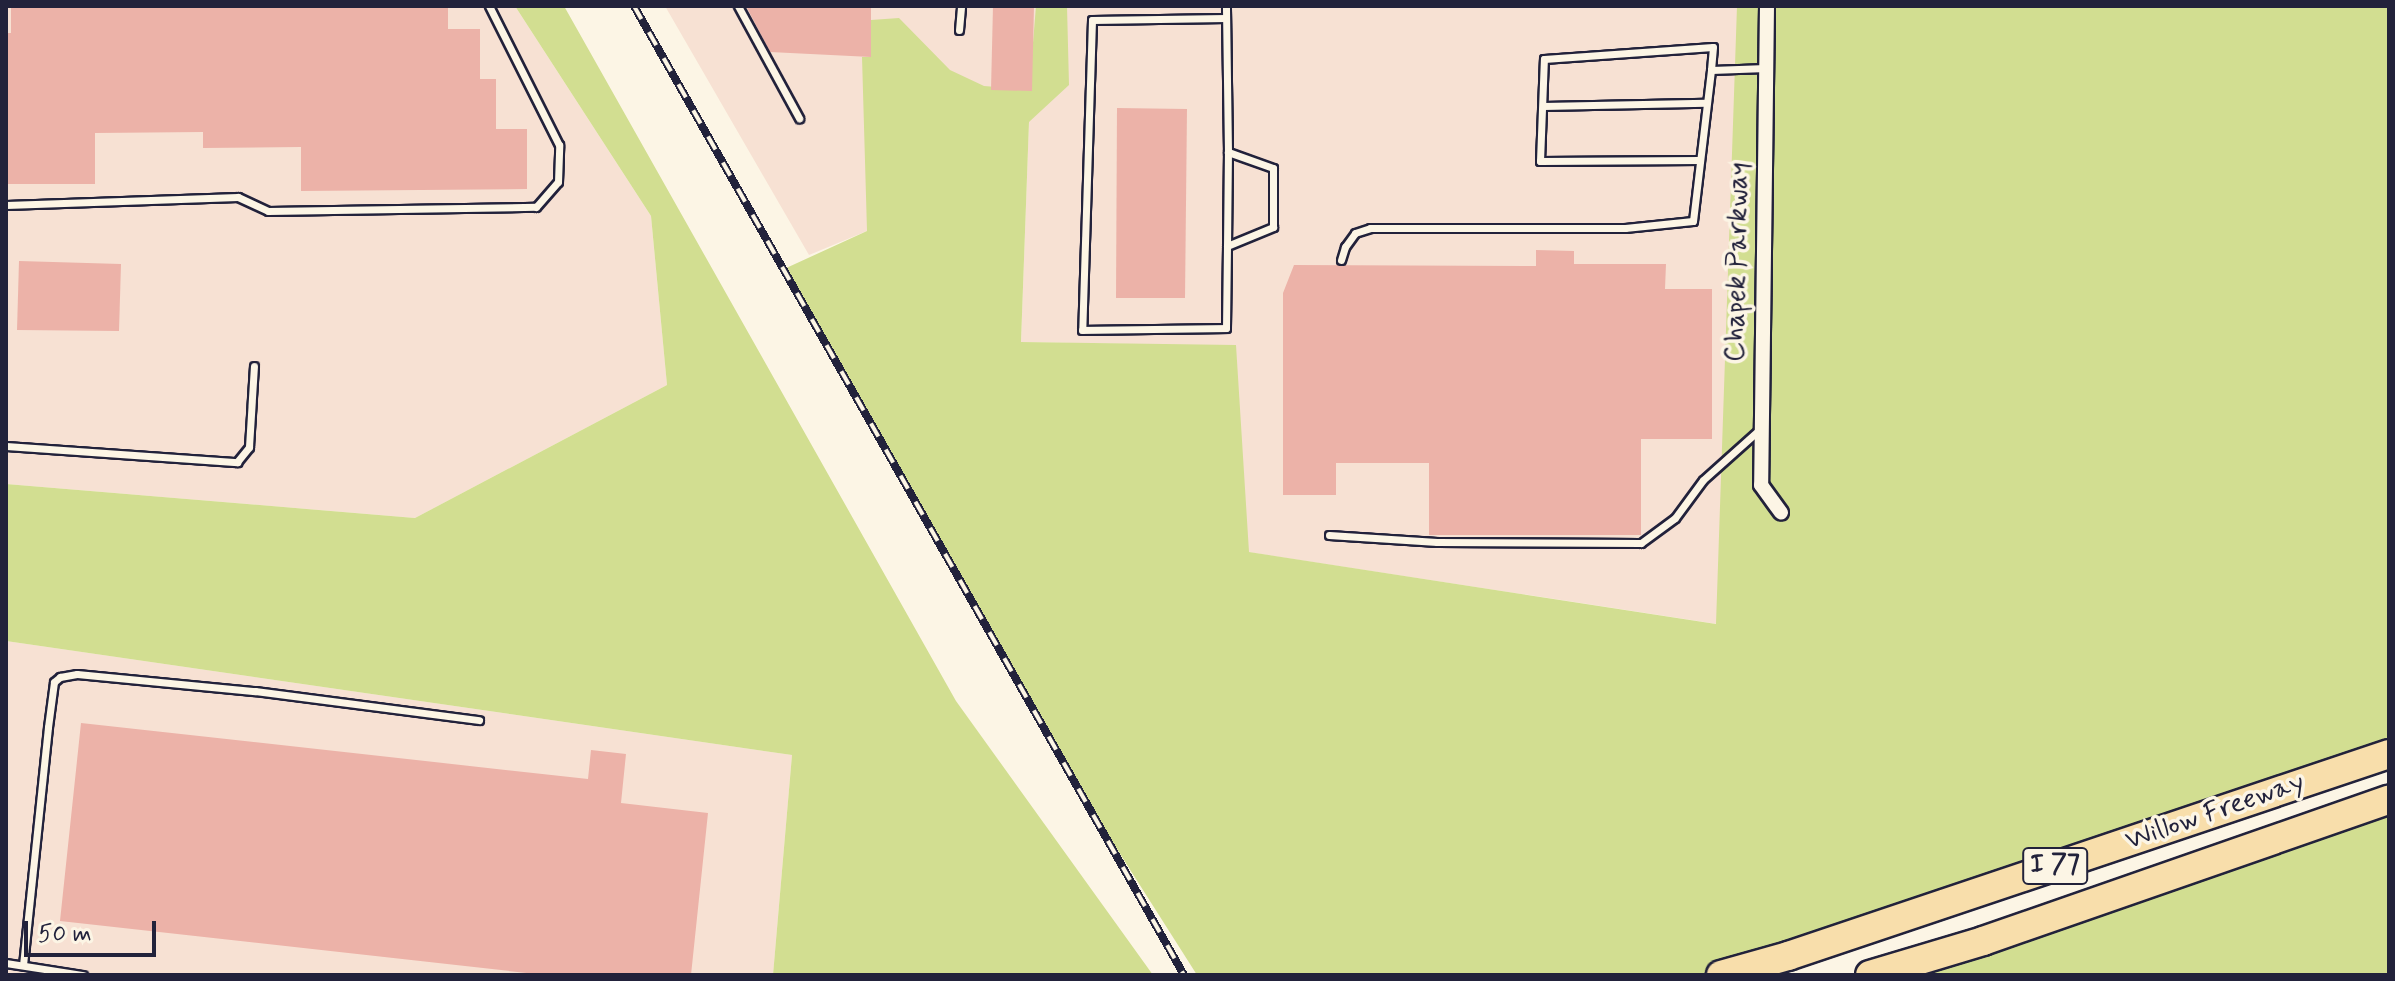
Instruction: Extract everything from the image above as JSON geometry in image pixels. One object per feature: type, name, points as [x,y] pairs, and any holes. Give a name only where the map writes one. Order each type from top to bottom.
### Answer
[{"type":"highway","name":"Willow Freeway","points":[[1721,975],[1788,956],[2389,754]]},
{"type":"highway","name":"Willow Freeway","points":[[1870,975],[1983,941],[2389,800]]},
{"type":"street","name":"Chapek Parkway","points":[[1767,6],[1761,485],[1781,513]]},
{"type":"lane","points":[[6,205],[238,197],[268,211],[536,207],[558,182],[559,145],[489,6]]},
{"type":"lane","points":[[738,6],[799,118]]},
{"type":"lane","points":[[959,30],[961,6]]},
{"type":"lane","points":[[1226,6],[1228,152],[1226,328],[1082,330],[1092,20],[1226,18]]},
{"type":"lane","points":[[1341,260],[1345,247],[1355,233],[1370,228],[1625,228],[1693,221],[1713,47],[1544,59],[1540,161],[1700,160]]},
{"type":"lane","points":[[1711,70],[1766,68]]},
{"type":"lane","points":[[1543,106],[1706,103]]},
{"type":"lane","points":[[1227,246],[1273,227],[1273,168],[1228,152]]},
{"type":"lane","points":[[6,446],[237,462],[249,447],[254,366]]},
{"type":"lane","points":[[1329,535],[1437,542],[1641,543],[1675,518],[1703,480],[1762,428]]},
{"type":"lane","points":[[23,965],[52,697],[54,682],[60,677],[77,674],[255,691],[479,720]]},
{"type":"lane","points":[[6,963],[83,975]]},
{"type":"shaded area","points":[[6,6],[515,6],[651,216],[667,385],[415,518],[6,484]]},
{"type":"shaded area","points":[[665,6],[1738,6],[1717,624],[1248,552],[1235,346],[1021,342],[1029,122],[867,231],[809,255]]},
{"type":"shaded area","points":[[6,641],[792,755],[773,975],[6,975]]},
{"type":"green space","points":[[515,6],[564,6],[956,701],[1153,975],[773,975],[792,755],[6,641],[6,484],[415,518],[667,385],[651,216]]},
{"type":"green space","points":[[1036,6],[1067,6],[1069,85],[1029,122],[1021,342],[1236,345],[1249,552],[1716,624],[1737,6],[2389,6],[2389,754],[1721,975],[1197,975],[1082,794],[784,269],[867,231],[862,57],[870,57],[871,20],[899,18],[950,70],[984,86],[1022,89],[1032,55]]},
{"type":"green space","points":[[2389,800],[2389,975],[1870,975]]},
{"type":"building","points":[[11,6],[448,6],[448,29],[480,29],[480,79],[496,79],[496,129],[527,129],[527,189],[301,191],[301,147],[203,148],[203,132],[95,133],[95,184],[6,184],[6,33],[11,33]]},
{"type":"building","points":[[746,6],[871,6],[871,57],[770,52]]},
{"type":"building","points":[[993,6],[1034,6],[1032,91],[991,90]]},
{"type":"building","points":[[1117,108],[1187,109],[1185,298],[1116,298]]},
{"type":"building","points":[[1536,250],[1574,251],[1574,264],[1666,264],[1665,289],[1712,289],[1712,439],[1641,439],[1641,535],[1429,535],[1429,463],[1336,463],[1336,495],[1283,495],[1283,293],[1294,265],[1536,266]]},
{"type":"building","points":[[19,261],[121,264],[119,331],[17,330]]},
{"type":"building","points":[[81,723],[588,779],[591,750],[626,754],[621,803],[708,813],[691,975],[545,975],[60,921]]},
{"type":"railway","points":[[634,6],[1184,975]]}]
